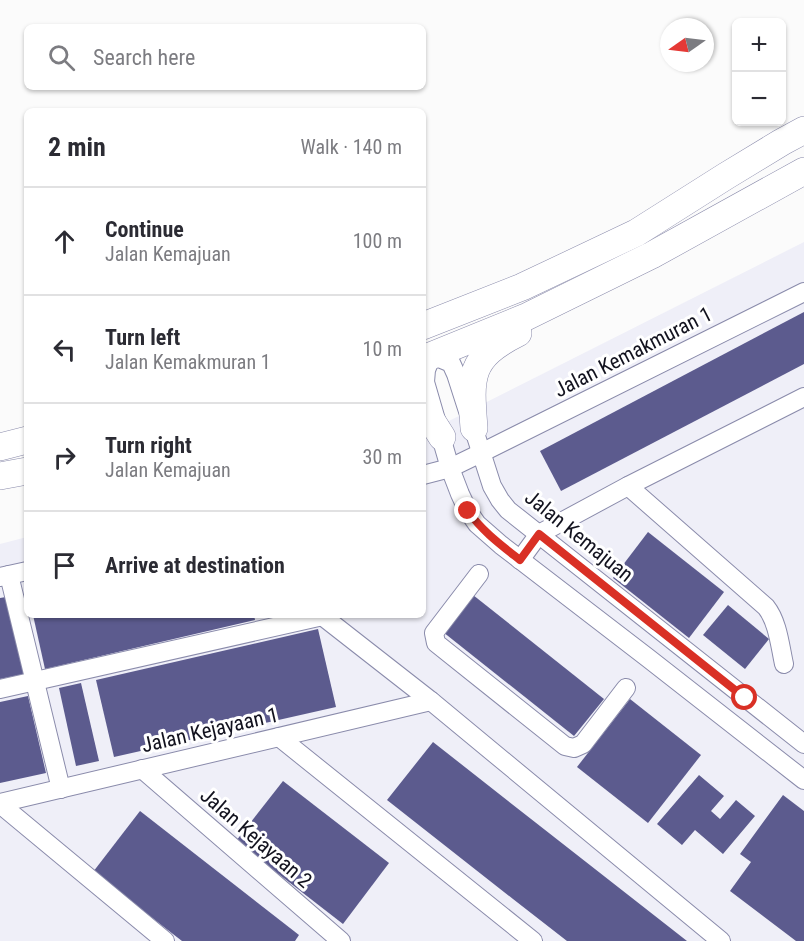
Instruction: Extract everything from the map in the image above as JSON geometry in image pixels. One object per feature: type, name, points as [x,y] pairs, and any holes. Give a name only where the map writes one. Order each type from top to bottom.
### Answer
[{"type":"highway","points":[[426,355],[456,328],[570,278],[726,176],[804,130]]},
{"type":"highway","points":[[426,355],[526,317],[652,255],[804,171]]},
{"type":"highway","points":[[426,325],[522,287],[636,233]]},
{"type":"highway","points":[[478,440],[471,394],[473,378],[476,367],[490,350],[530,327],[621,285],[652,255]]},
{"type":"highway","points":[[426,412],[442,437]]},
{"type":"highway","points":[[0,447],[24,441]]},
{"type":"highway","points":[[0,476],[24,472]]},
{"type":"street","name":"Jalan Kemakmuran 1","points":[[426,474],[450,468],[478,440],[804,292]]},
{"type":"street","name":"Jalan Kemajuan","points":[[426,355],[451,363],[492,486],[508,510],[804,744]]},
{"type":"street","points":[[426,385],[450,468],[468,511],[477,524],[520,560],[804,780]]},
{"type":"street","points":[[520,560],[539,534],[804,397]]},
{"type":"street","points":[[628,486],[766,608],[772,617],[784,664]]},
{"type":"street","points":[[24,572],[4,576],[34,681],[61,789]]},
{"type":"street","points":[[479,574],[434,633],[436,643],[565,746],[574,748],[583,744],[626,688]]},
{"type":"street","points":[[0,689],[313,618]]},
{"type":"street","points":[[325,618],[431,701],[721,941]]},
{"type":"street","name":"Jalan Kejayaan 1","points":[[0,804],[431,701]]},
{"type":"street","points":[[279,737],[533,941]]},
{"type":"street","name":"Jalan Kejayaan 2","points":[[142,769],[341,941]]},
{"type":"street","points":[[0,804],[165,941]]},
{"type":"shaded area","points":[[804,242],[804,941],[0,941],[0,544],[24,538],[24,618],[426,618],[426,432]]},
{"type":"building","points":[[804,312],[804,364],[561,491],[540,451]]},
{"type":"building","points":[[648,532],[724,592],[689,638],[613,578]]},
{"type":"building","points":[[473,595],[604,699],[574,736],[443,632]]},
{"type":"building","points":[[6,597],[24,674],[0,679],[0,598]]},
{"type":"building","points":[[728,605],[769,639],[745,669],[703,635]]},
{"type":"building","points":[[34,618],[255,618],[255,620],[45,669]]},
{"type":"building","points":[[318,629],[336,707],[114,757],[96,680]]},
{"type":"building","points":[[81,683],[99,761],[76,766],[59,688]]},
{"type":"building","points":[[28,696],[46,773],[0,783],[0,702]]},
{"type":"building","points":[[630,699],[701,755],[648,823],[577,767]]},
{"type":"building","points":[[433,742],[687,941],[567,941],[513,899],[387,800]]},
{"type":"building","points":[[699,775],[724,796],[711,811],[720,819],[736,800],[755,816],[723,854],[695,830],[682,845],[657,824]]},
{"type":"building","points":[[283,781],[389,863],[343,924],[236,841]]},
{"type":"building","points":[[783,795],[804,811],[804,941],[796,941],[730,891],[751,862],[740,854]]},
{"type":"building","points":[[140,811],[299,935],[295,941],[182,941],[93,872]]},
{"type":"route","points":[[468,511],[487,534],[520,560],[539,534],[745,698]]}]
